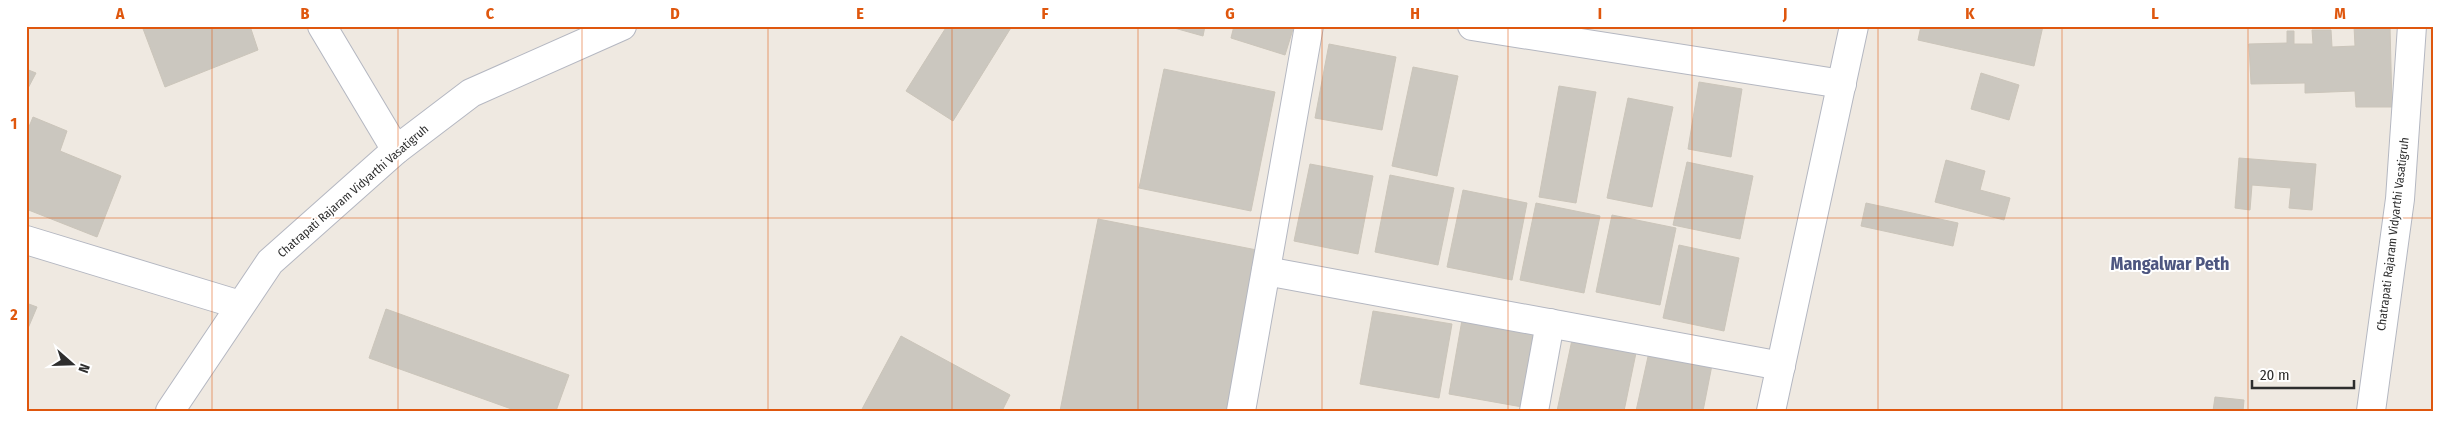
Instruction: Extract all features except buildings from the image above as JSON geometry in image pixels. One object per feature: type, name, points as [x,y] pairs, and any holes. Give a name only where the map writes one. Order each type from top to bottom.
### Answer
[{"type":"street","points":[[322,26],[396,150]]},
{"type":"street","name":"Chatrapati Rajaram Vidyarthi Vasatigruh","points":[[170,411],[270,262],[396,150],[471,93],[622,26]]},
{"type":"street","points":[[1241,411],[1309,26]]},
{"type":"street","points":[[1771,411],[1854,26]]},
{"type":"street","name":"Chatrapati Rajaram Vidyarthi Vasatigruh","points":[[2371,411],[2400,199],[2412,26]]},
{"type":"street","points":[[1485,28],[1842,84]]},
{"type":"street","points":[[26,240],[240,305]]},
{"type":"street","points":[[1266,271],[1781,366]]},
{"type":"street","points":[[1534,411],[1550,323]]},
{"type":"district","name":"Mangalwar Peth","points":[[2170,264]]}]
